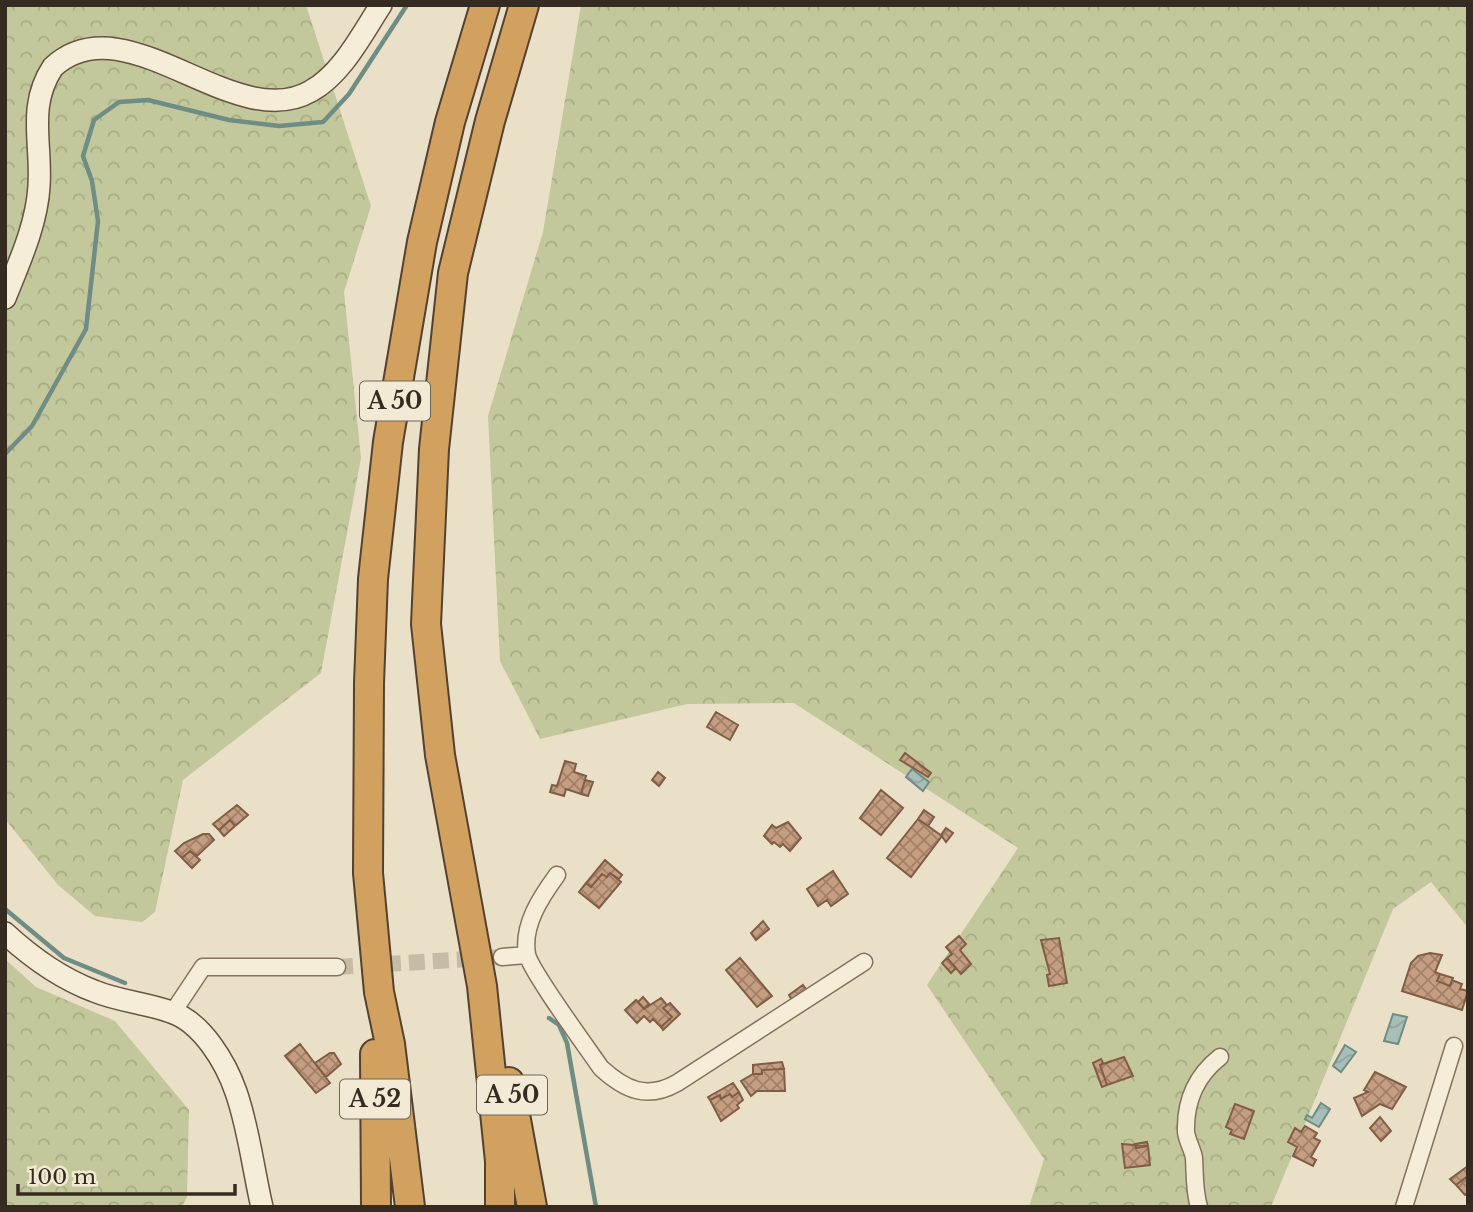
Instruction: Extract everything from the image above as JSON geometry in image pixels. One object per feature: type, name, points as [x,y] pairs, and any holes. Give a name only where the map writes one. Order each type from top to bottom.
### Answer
[{"type":"highway","name":"A 50","points":[[410,1207],[390,1044],[379,992],[368,873],[369,683],[381,501],[422,242],[450,122],[485,5]]},
{"type":"highway","name":"A 50","points":[[524,5],[490,121],[453,273],[434,449],[426,624],[440,755],[481,986],[498,1030],[532,1207]]},
{"type":"highway","points":[[481,986],[500,1161],[500,1207]]},
{"type":"highway","name":"A 52","points":[[376,1207],[374,1041],[379,992]]},
{"type":"main road","points":[[5,298],[36,209],[40,185],[35,123],[40,92],[68,48],[87,37],[110,31],[136,35],[168,46],[246,90],[272,98],[293,99],[311,92],[327,79],[381,5]]},
{"type":"main road","points":[[5,933],[26,953],[61,977],[96,992],[173,1012],[190,1022],[204,1036],[236,1092],[262,1207]]},
{"type":"street","points":[[557,875],[539,900],[529,928],[527,955],[601,1068],[625,1087],[649,1093],[662,1091],[864,962]]},
{"type":"street","points":[[502,957],[527,955]]},
{"type":"street","points":[[173,1012],[203,967],[337,968]]},
{"type":"street","points":[[1404,1207],[1454,1046]]},
{"type":"street","points":[[1199,1207],[1195,1192],[1194,1155],[1186,1134],[1191,1094],[1206,1068],[1220,1057]]},
{"type":"green space","points":[[5,5],[306,5],[371,206],[344,292],[361,458],[321,673],[183,780],[155,912],[142,922],[95,916],[58,885],[5,819]]},
{"type":"green space","points":[[581,5],[1468,5],[1468,928],[1431,882],[1393,909],[1271,1207],[1029,1207],[1044,1159],[927,985],[1018,848],[794,703],[687,704],[540,739],[500,661],[488,416],[543,232]]},
{"type":"green space","points":[[5,959],[36,987],[115,1021],[189,1110],[187,1197],[182,1207],[5,1207]]},
{"type":"water","points":[[912,769],[929,782],[923,791],[906,777]]},
{"type":"water","points":[[1393,1014],[1407,1017],[1398,1044],[1384,1041]]},
{"type":"water","points":[[1345,1045],[1356,1052],[1341,1072],[1333,1066]]},
{"type":"water","points":[[1321,1103],[1330,1109],[1319,1127],[1305,1119],[1307,1115],[1312,1118]]},
{"type":"building","points":[[716,712],[738,725],[730,740],[707,727]]},
{"type":"building","points":[[905,753],[931,773],[928,777],[900,760]]},
{"type":"building","points":[[565,761],[576,764],[574,772],[586,776],[581,794],[566,789],[564,796],[550,792],[552,785],[557,786]]},
{"type":"building","points":[[658,772],[665,778],[659,786],[652,780]]},
{"type":"building","points":[[585,780],[593,782],[588,796],[581,794]]},
{"type":"building","points":[[881,790],[903,808],[881,835],[860,818]]},
{"type":"building","points":[[237,805],[248,815],[235,826],[230,820],[219,830],[213,824]]},
{"type":"building","points":[[924,810],[934,817],[928,826],[918,819]]},
{"type":"building","points":[[918,819],[942,836],[911,877],[887,858]]},
{"type":"building","points":[[230,820],[235,826],[224,836],[219,830]]},
{"type":"building","points":[[788,822],[801,838],[790,851],[783,844],[780,847],[774,842],[772,844],[764,836],[772,825],[776,828]]},
{"type":"building","points":[[946,828],[953,833],[946,842],[941,835]]},
{"type":"building","points":[[209,834],[214,840],[197,856],[190,851],[182,858],[175,851],[184,843]]},
{"type":"building","points":[[190,851],[200,860],[192,868],[182,858]]},
{"type":"building","points":[[605,860],[622,875],[619,879],[610,873],[607,877],[602,874],[591,887],[586,883]]},
{"type":"building","points":[[833,871],[848,894],[831,906],[827,900],[818,906],[807,889]]},
{"type":"building","points":[[610,873],[621,882],[599,908],[579,892],[586,883],[591,887],[602,874],[607,877]]},
{"type":"building","points":[[763,921],[769,929],[756,940],[751,933]]},
{"type":"building","points":[[959,936],[966,944],[960,950],[971,964],[961,974],[947,958],[952,954],[946,947]]},
{"type":"building","points":[[1059,938],[1067,983],[1049,986],[1047,975],[1050,974],[1041,940]]},
{"type":"building","points":[[1430,953],[1442,955],[1435,972],[1440,974],[1437,981],[1450,986],[1452,980],[1462,984],[1460,989],[1468,991],[1462,1010],[1402,991],[1411,963],[1418,956]]},
{"type":"building","points":[[740,958],[772,996],[757,1007],[726,970]]},
{"type":"building","points":[[947,958],[956,968],[951,973],[942,963]]},
{"type":"building","points":[[1440,974],[1453,978],[1450,986],[1437,981]]},
{"type":"building","points":[[803,985],[808,992],[793,1002],[789,995]]},
{"type":"building","points":[[643,997],[649,1004],[644,1009],[638,1002]]},
{"type":"building","points":[[661,998],[667,1005],[663,1008],[672,1017],[661,1027],[653,1019],[650,1022],[644,1016],[637,1023],[625,1010],[636,1000],[644,1009]]},
{"type":"building","points":[[670,1003],[680,1014],[663,1030],[661,1027],[672,1017],[663,1008]]},
{"type":"building","points":[[300,1044],[330,1083],[316,1093],[285,1056]]},
{"type":"building","points":[[334,1053],[341,1064],[326,1077],[315,1063]]},
{"type":"building","points":[[1124,1057],[1133,1076],[1107,1085],[1100,1065]]},
{"type":"building","points":[[1101,1059],[1103,1063],[1100,1065],[1107,1085],[1102,1087],[1093,1063]]},
{"type":"building","points":[[782,1062],[784,1069],[762,1070],[762,1074],[753,1074],[753,1065]]},
{"type":"building","points":[[784,1069],[785,1091],[757,1091],[751,1096],[741,1081],[753,1074],[762,1074],[762,1070]]},
{"type":"building","points":[[1375,1072],[1406,1087],[1392,1109],[1380,1104],[1362,1116],[1354,1098],[1368,1092],[1364,1090]]},
{"type":"building","points":[[733,1083],[739,1092],[732,1097],[730,1094],[721,1099],[720,1095],[710,1100],[708,1097]]},
{"type":"building","points":[[739,1092],[743,1100],[737,1105],[739,1108],[721,1121],[710,1100],[720,1095],[721,1099],[730,1094],[732,1097]]},
{"type":"building","points":[[1235,1104],[1254,1111],[1244,1139],[1230,1134],[1232,1130],[1226,1127]]},
{"type":"building","points":[[1380,1117],[1391,1131],[1381,1141],[1370,1128]]},
{"type":"building","points":[[1305,1126],[1317,1133],[1314,1138],[1320,1141],[1311,1157],[1316,1160],[1313,1166],[1293,1156],[1297,1147],[1288,1142],[1295,1128],[1301,1132]]},
{"type":"building","points":[[1147,1142],[1148,1146],[1136,1148],[1135,1144]]},
{"type":"building","points":[[1122,1144],[1148,1146],[1150,1165],[1125,1168]]},
{"type":"building","points":[[1468,1166],[1468,1176],[1456,1185],[1450,1179]]},
{"type":"building","points":[[1468,1176],[1468,1193],[1465,1195],[1456,1185]]},
{"type":"waterway","points":[[5,454],[32,426],[86,329],[98,221],[92,181],[83,156],[94,120],[119,102],[148,100],[229,120],[279,126],[323,122],[349,94],[407,5]]},
{"type":"waterway","points":[[5,909],[64,958],[125,983]]},
{"type":"waterway","points":[[549,1018],[559,1025],[567,1043],[596,1207]]},
{"type":"tunnel","points":[[337,967],[502,957]]}]
